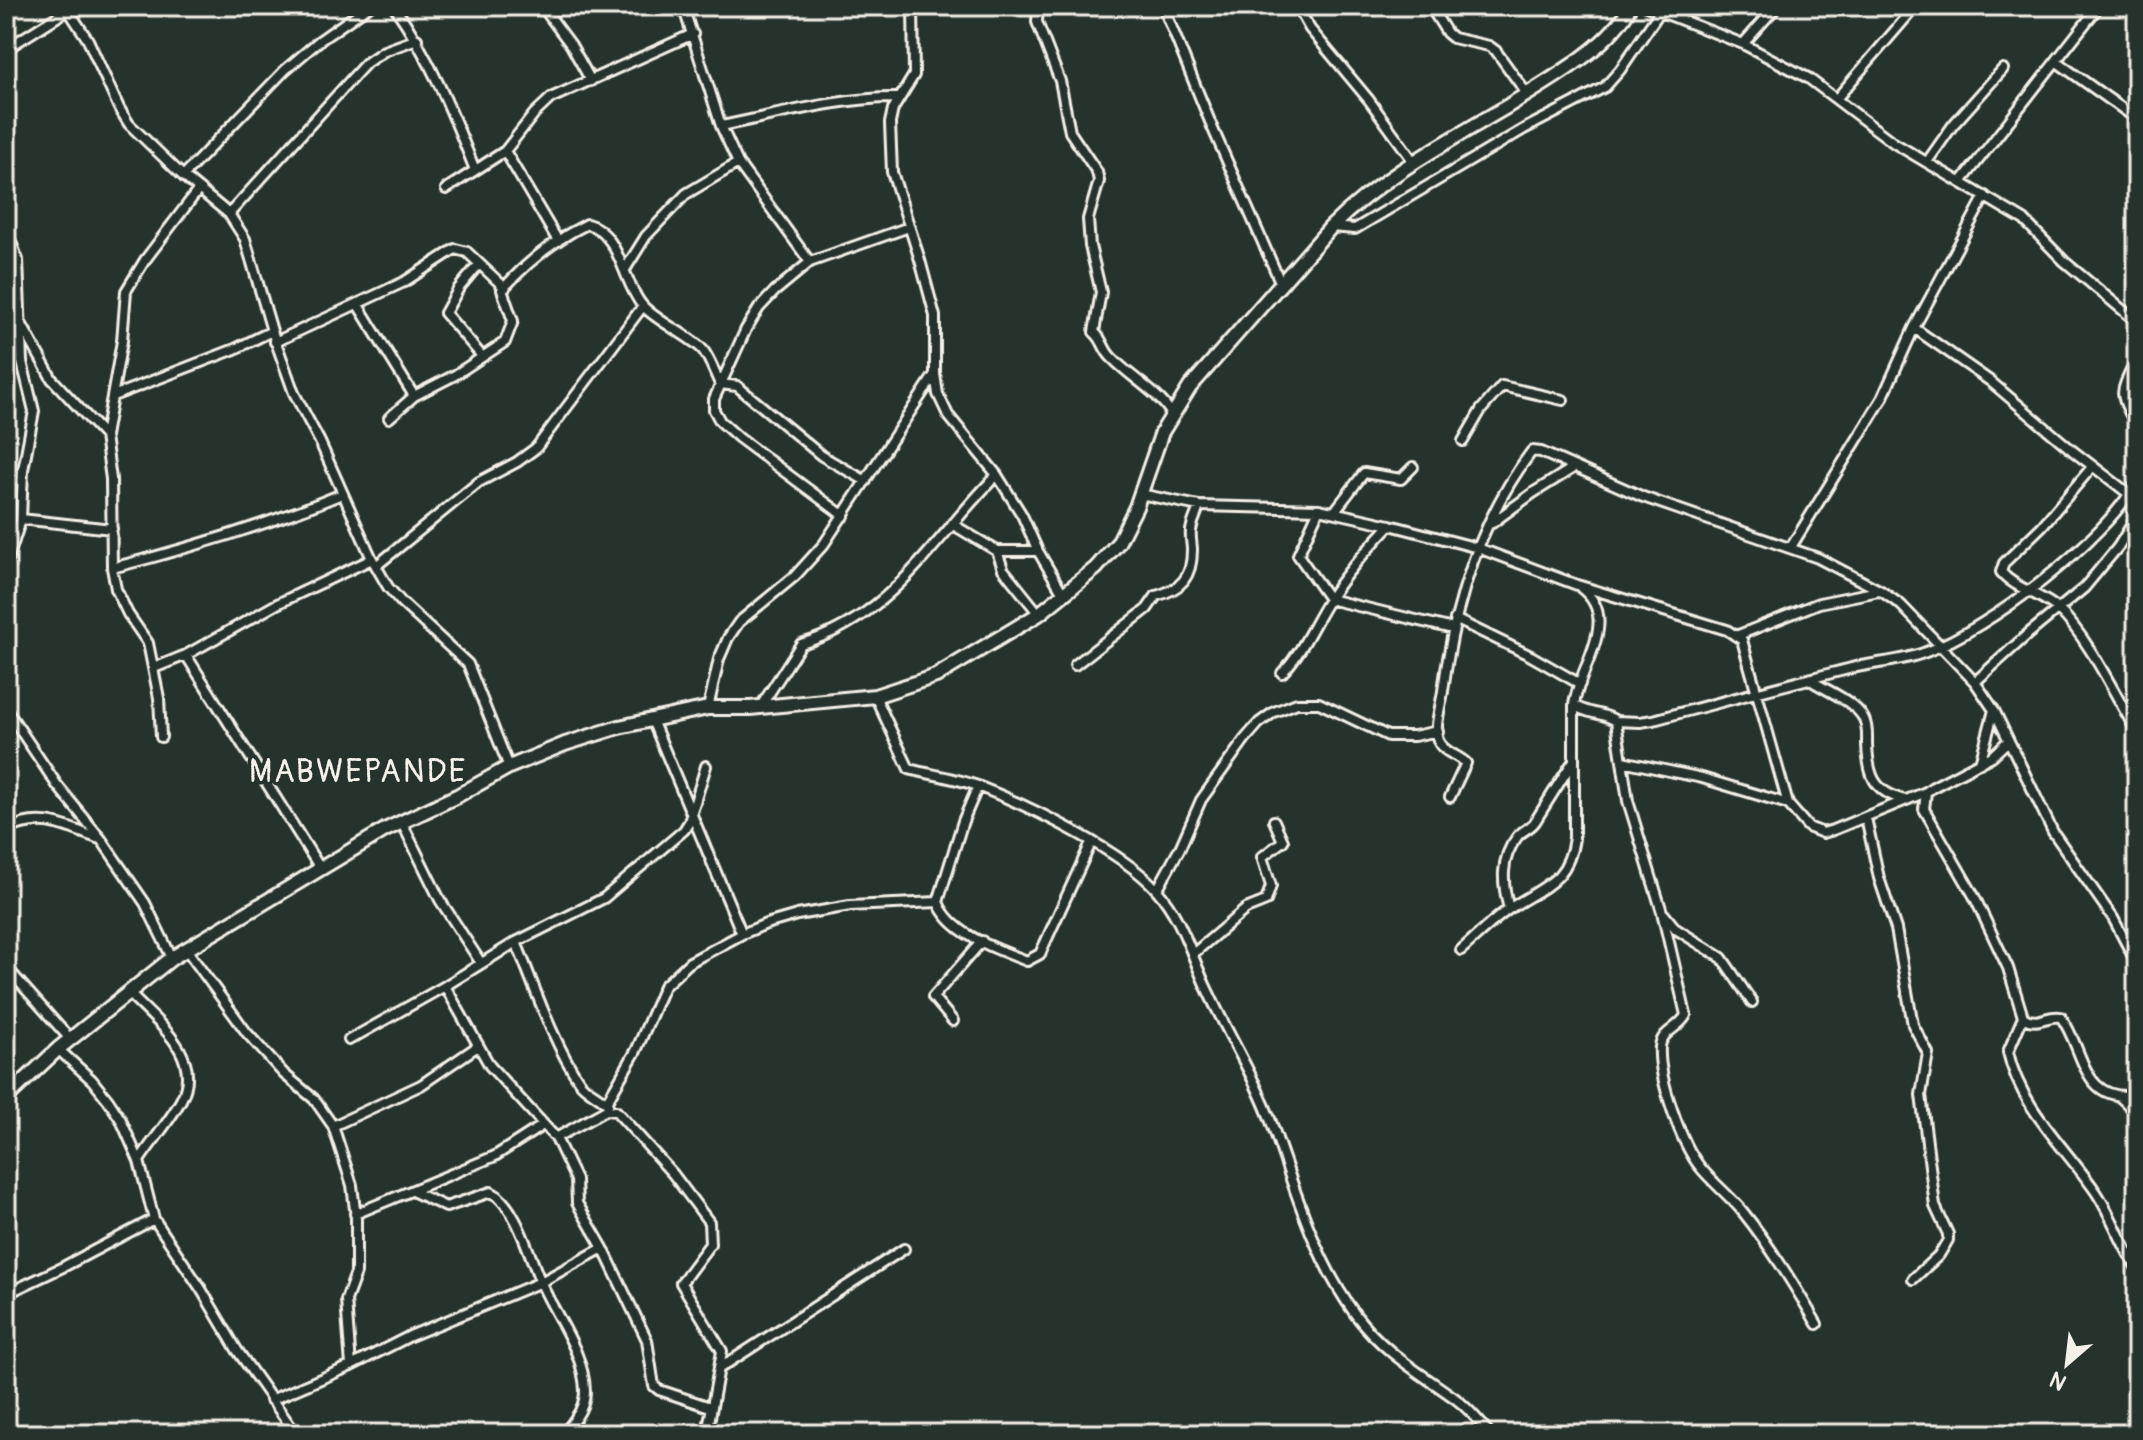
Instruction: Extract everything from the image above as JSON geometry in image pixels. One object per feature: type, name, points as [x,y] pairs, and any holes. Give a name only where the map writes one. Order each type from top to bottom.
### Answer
[{"type":"street","points":[[183,176],[285,70],[319,41],[369,6]]},
{"type":"street","points":[[394,6],[417,39],[447,99],[475,170]]},
{"type":"street","points":[[542,6],[571,45],[591,81]]},
{"type":"street","points":[[683,6],[721,126],[738,163],[810,262]]},
{"type":"street","points":[[913,6],[914,75],[898,98],[890,123],[892,172],[935,316],[938,394],[948,415],[997,475],[1064,595]]},
{"type":"street","points":[[1038,6],[1037,22],[1060,81],[1070,132],[1097,172],[1099,181],[1088,219],[1090,246],[1101,292],[1094,332],[1112,357],[1164,402],[1172,414]]},
{"type":"street","points":[[1163,6],[1281,284]]},
{"type":"street","points":[[1297,6],[1310,29],[1369,100],[1414,162]]},
{"type":"street","points":[[1430,6],[1453,38],[1489,46],[1496,51],[1527,94]]},
{"type":"street","points":[[6,1098],[58,1049],[172,958],[385,830],[509,767],[565,744],[619,727],[708,708],[750,708],[875,696],[936,676],[1039,614],[1096,568],[1118,543],[1129,523],[1150,460],[1172,414],[1190,387],[1331,227],[1349,209],[1414,162],[1578,61],[1617,27],[1630,6]]},
{"type":"street","points":[[1646,6],[1662,8],[1743,44],[1808,78],[1880,133],[2024,220],[2064,261],[2137,322]]},
{"type":"street","points":[[1743,44],[1777,6]]},
{"type":"street","points":[[1837,98],[1916,6]]},
{"type":"street","points":[[1962,181],[2099,6]]},
{"type":"street","points":[[6,49],[72,8],[114,99],[129,124],[183,176],[229,214],[245,239],[275,342],[294,393],[320,442],[374,562],[402,603],[468,664],[509,767]]},
{"type":"street","points":[[1331,227],[1355,229],[1524,129],[1605,87],[1662,8]]},
{"type":"street","points":[[446,189],[505,151],[551,98],[693,34]]},
{"type":"street","points":[[229,214],[366,63],[384,51],[417,39]]},
{"type":"street","points":[[2057,62],[2137,119]]},
{"type":"street","points":[[1927,162],[1953,125],[2003,69]]},
{"type":"street","points":[[721,126],[883,97],[898,98]]},
{"type":"street","points":[[505,151],[558,241]]},
{"type":"street","points":[[626,268],[646,236],[686,194],[738,163]]},
{"type":"street","points":[[161,737],[159,698],[148,643],[128,614],[116,589],[112,568],[111,479],[105,436],[126,291],[145,260],[199,189]]},
{"type":"street","points":[[1791,547],[1882,399],[1914,328],[1985,196]]},
{"type":"street","points":[[389,418],[414,396],[455,375],[505,342],[512,315],[502,290],[522,267],[587,224],[603,232],[626,268],[643,306],[702,349],[720,384]]},
{"type":"street","points":[[844,516],[720,421],[714,410],[714,399],[759,308],[810,262],[909,227]]},
{"type":"street","points":[[6,229],[18,260],[22,362],[34,411],[23,470],[21,519],[6,565]]},
{"type":"street","points":[[275,342],[404,282],[455,249],[467,252],[505,288]]},
{"type":"street","points":[[479,264],[459,288],[445,313],[481,355]]},
{"type":"street","points":[[358,305],[414,396]]},
{"type":"street","points":[[154,668],[186,655],[277,604],[374,562],[416,536],[479,482],[536,448],[643,306]]},
{"type":"street","points":[[22,325],[52,379],[105,436]]},
{"type":"street","points":[[1914,328],[2013,399],[2092,467],[2134,497]]},
{"type":"street","points":[[113,396],[220,355],[272,331]]},
{"type":"street","points":[[2137,358],[2121,396],[2137,428]]},
{"type":"street","points":[[708,708],[719,659],[728,638],[739,622],[795,576],[824,544],[935,374]]},
{"type":"street","points":[[720,384],[737,386],[822,456],[866,481]]},
{"type":"street","points":[[1463,441],[1481,410],[1502,386],[1563,400]]},
{"type":"street","points":[[1450,797],[1466,763],[1443,748],[1438,739],[1454,624],[1478,548],[1514,478],[1532,451],[1549,454],[1573,468],[1643,497],[1791,547],[1881,591],[1901,605],[1975,682],[1994,710],[2053,832],[2113,918],[2137,964]]},
{"type":"street","points":[[1334,512],[1364,473],[1368,471],[1401,479],[1413,467]]},
{"type":"street","points":[[2092,467],[2073,492],[2001,568],[2001,572],[2010,581],[2058,609],[2082,640],[2137,732]]},
{"type":"street","points":[[1488,526],[1573,468]]},
{"type":"street","points":[[761,706],[801,644],[824,638],[881,604],[997,475]]},
{"type":"street","points":[[1574,705],[1584,711],[1610,716],[1616,721],[1653,720],[1809,679],[1904,659],[1941,646],[2031,591],[2134,497],[2137,482]]},
{"type":"street","points":[[112,568],[198,546],[277,521],[342,494]]},
{"type":"street","points":[[1140,494],[1199,506],[1334,512],[1478,548],[1577,585],[1714,625],[1742,640],[1788,804],[1798,818],[1823,833],[1926,792],[1992,756],[2008,741]]},
{"type":"street","points":[[1075,665],[1147,609],[1156,596],[1174,591],[1182,582],[1189,570],[1191,530],[1199,506]]},
{"type":"street","points":[[1319,509],[1298,555],[1329,599],[1454,624],[1531,656],[1580,684]]},
{"type":"street","points":[[1975,682],[2084,588],[2103,567],[2137,516]]},
{"type":"street","points":[[21,519],[112,529]]},
{"type":"street","points":[[952,524],[997,551],[1038,551]]},
{"type":"street","points":[[1282,673],[1309,638],[1329,599],[1350,569],[1390,525]]},
{"type":"street","points":[[997,551],[1003,569],[1039,614]]},
{"type":"street","points":[[1461,950],[1509,909],[1550,884],[1571,858],[1574,838],[1574,705],[1596,640],[1599,610],[1593,598],[1577,585]]},
{"type":"street","points":[[1736,636],[1819,603],[1881,591]]},
{"type":"street","points":[[186,655],[320,868]]},
{"type":"street","points":[[1809,679],[1857,710],[1866,723],[1869,764],[1878,787],[1889,795],[1905,800]]},
{"type":"street","points":[[875,696],[909,769],[978,786],[1132,866],[1157,890],[1179,922],[1194,953],[1207,990],[1263,1102],[1318,1252],[1355,1315],[1383,1346],[1410,1369],[1465,1406],[1490,1434]]},
{"type":"street","points":[[1157,890],[1180,848],[1195,810],[1245,739],[1274,712],[1297,703],[1319,703],[1388,736],[1414,736],[1438,731]]},
{"type":"street","points":[[6,709],[57,785],[101,839],[145,903],[172,958]]},
{"type":"street","points":[[1979,763],[1994,710]]},
{"type":"street","points":[[652,720],[742,934]]},
{"type":"street","points":[[1616,721],[1628,801],[1662,912],[1686,1015],[1679,1025],[1665,1034],[1660,1047],[1666,1082],[1685,1144],[1703,1171],[1734,1202],[1761,1237],[1817,1324]]},
{"type":"street","points":[[1622,761],[1702,778],[1788,804]]},
{"type":"street","points":[[1509,909],[1503,876],[1509,850],[1518,835],[1535,822],[1542,806],[1573,762]]},
{"type":"street","points":[[349,1040],[516,942],[604,898],[684,830],[706,766]]},
{"type":"street","points":[[978,786],[963,821],[938,902],[961,929],[982,941],[1027,961],[1040,954],[1091,843]]},
{"type":"street","points":[[1926,792],[1923,802],[1926,815],[1998,942],[2020,1002],[2023,1017],[2008,1052],[2025,1094],[2056,1142],[2095,1191],[2137,1268]]},
{"type":"street","points":[[1866,818],[1879,878],[1896,929],[1913,1025],[1928,1053],[1921,1095],[1935,1206],[1948,1234],[1939,1255],[1913,1279]]},
{"type":"street","points":[[6,830],[38,820],[101,839]]},
{"type":"street","points":[[1194,953],[1246,909],[1266,901],[1271,886],[1262,857],[1283,841],[1274,821]]},
{"type":"street","points":[[402,823],[440,900],[481,963]]},
{"type":"street","points":[[556,1138],[608,1106],[664,986],[690,962],[742,934],[797,915],[850,906],[938,902]]},
{"type":"street","points":[[1662,912],[1676,929],[1722,958],[1752,1002]]},
{"type":"street","points":[[953,1021],[933,997],[982,941]]},
{"type":"street","points":[[516,942],[576,1077],[586,1089],[621,1115],[663,1162],[709,1222],[710,1244],[681,1283],[722,1351],[707,1434]]},
{"type":"street","points":[[186,949],[247,1033],[280,1071],[314,1099],[333,1126],[352,1185],[355,1214],[356,1273],[346,1300],[351,1366]]},
{"type":"street","points":[[6,967],[71,1040]]},
{"type":"street","points":[[445,986],[478,1046],[509,1088],[556,1138],[576,1180],[577,1203],[603,1248],[647,1340],[654,1386],[710,1407]]},
{"type":"street","points":[[129,993],[179,1046],[188,1065],[188,1083],[180,1102],[139,1161]]},
{"type":"street","points":[[2023,1017],[2036,1022],[2057,1015],[2061,1017],[2097,1087],[2120,1097],[2137,1113]]},
{"type":"street","points":[[333,1126],[421,1085],[478,1046]]},
{"type":"street","points":[[58,1049],[92,1080],[121,1120],[139,1161],[154,1219],[237,1350],[296,1434]]},
{"type":"street","points":[[2120,1097],[2137,1095]]},
{"type":"street","points":[[355,1214],[414,1192],[504,1151],[543,1125]]},
{"type":"street","points":[[414,1192],[446,1207],[481,1195],[495,1194],[514,1219],[578,1358],[584,1385],[583,1407],[564,1434]]},
{"type":"street","points":[[6,1294],[154,1219]]},
{"type":"street","points":[[271,1400],[351,1366],[410,1336],[541,1282],[603,1248]]},
{"type":"street","points":[[719,1369],[904,1249]]},
{"type":"district","name":"MABWEPANDE","points":[[358,772]]}]
